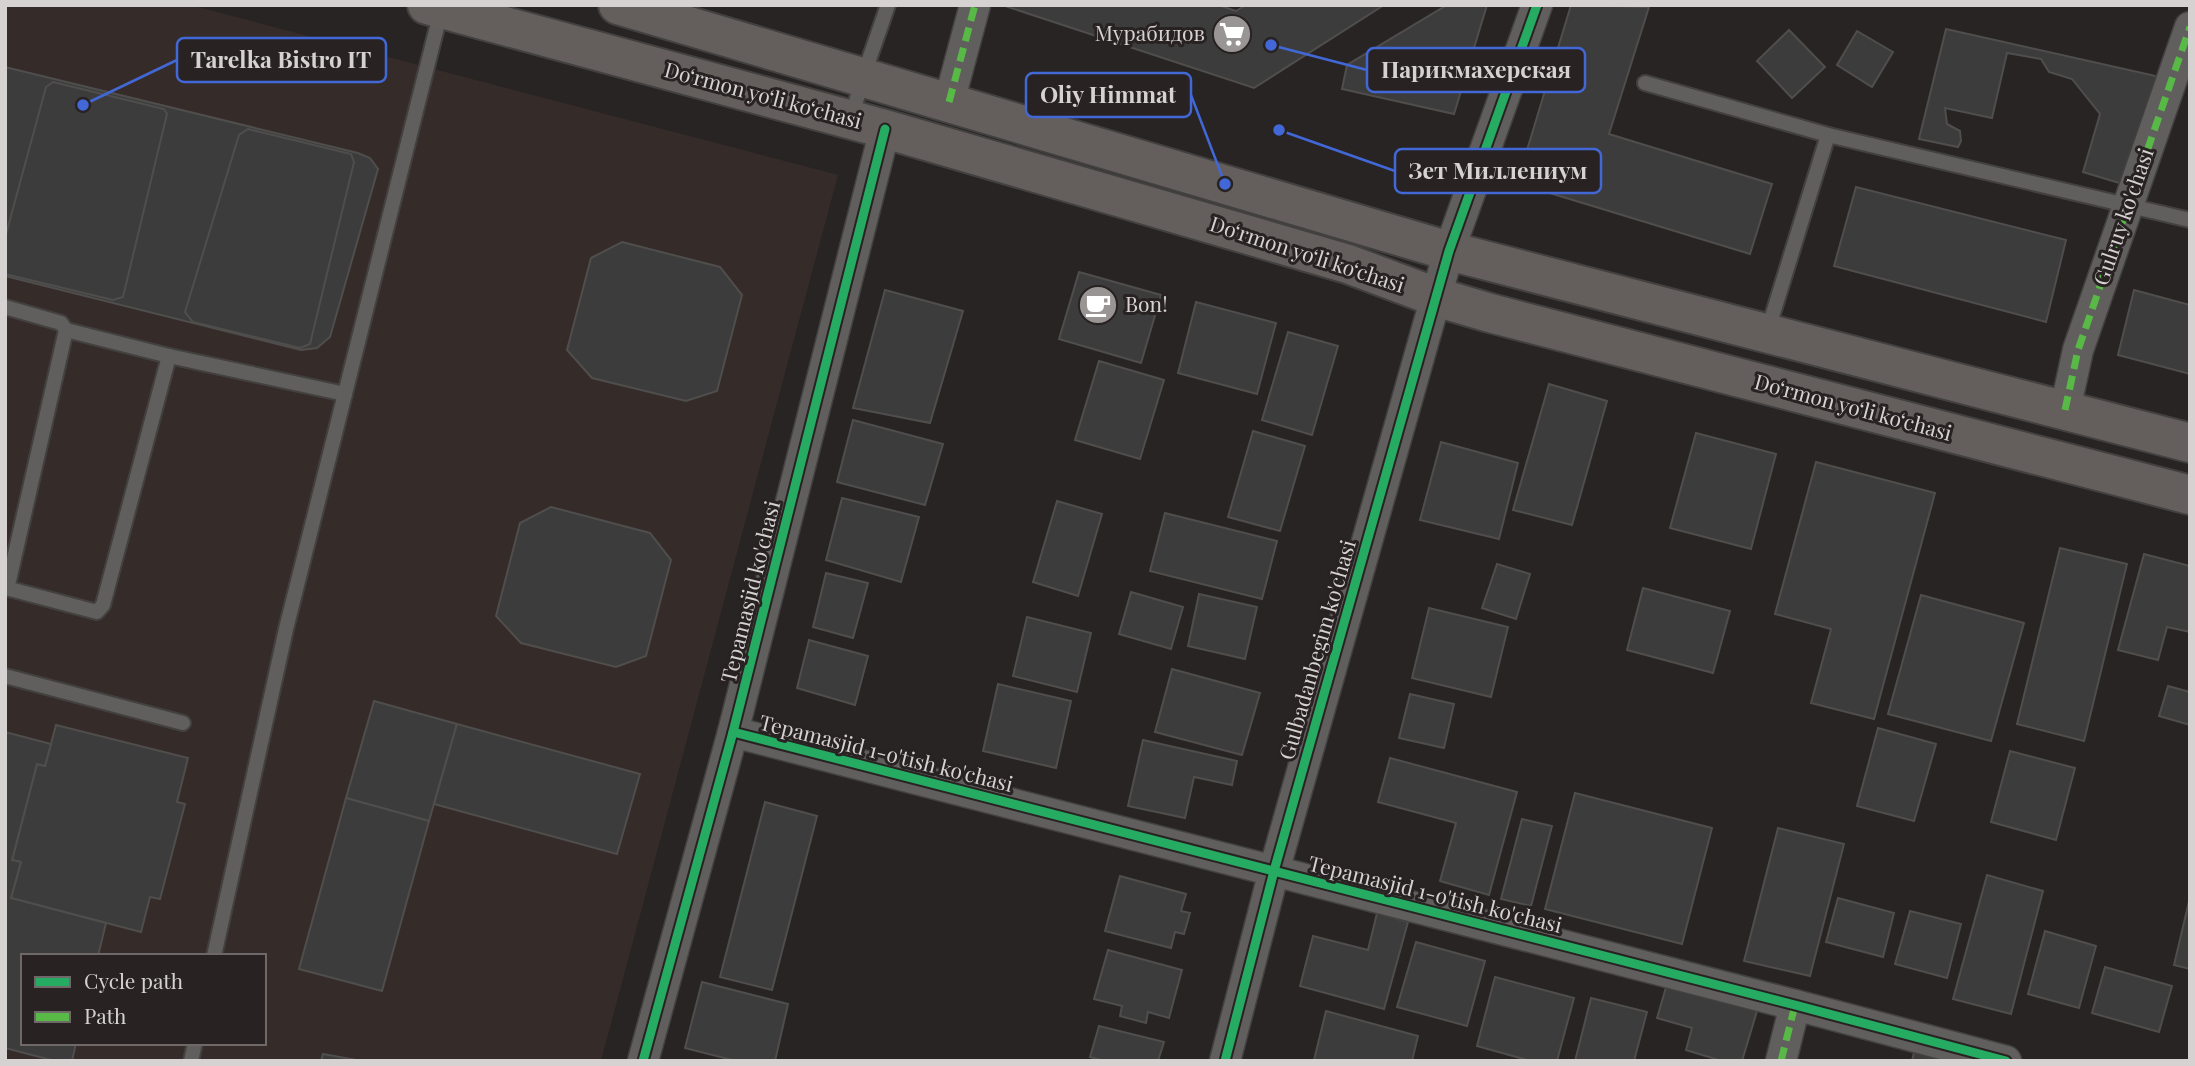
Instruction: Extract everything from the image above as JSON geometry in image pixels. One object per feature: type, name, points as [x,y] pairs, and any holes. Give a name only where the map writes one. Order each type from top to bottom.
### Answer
[{"type":"main road","name":"Do‘rmon yo‘li ko‘chasi","points":[[618,5],[1449,251],[2190,443]]},
{"type":"main road","name":"Do‘rmon yo‘li ko‘chasi","points":[[434,7],[868,125],[1348,264],[1436,297],[1504,317],[2190,495]]},
{"type":"street","points":[[949,103],[975,5]]},
{"type":"street","name":"Gulbadanbegim ko'chasi","points":[[1226,1061],[1274,872],[1449,251],[1537,5]]},
{"type":"street","name":"Gulruy ko'chasi","points":[[2065,410],[2078,349],[2190,27]]},
{"type":"street","name":"Tepamasjid ko'chasi","points":[[643,1061],[733,732],[868,125]]},
{"type":"street","name":"Tepamasjid 1-o'tish ko'chasi","points":[[733,732],[1795,1004],[2006,1061]]},
{"type":"street","points":[[1781,1061],[1795,1004]]},
{"type":"lane","points":[[868,125],[863,77],[888,5]]},
{"type":"lane","points":[[214,954],[286,629],[345,394],[434,7]]},
{"type":"lane","points":[[1645,83],[1828,135],[2190,220]]},
{"type":"lane","points":[[1766,334],[1828,135]]},
{"type":"lane","points":[[5,307],[61,323],[66,330],[169,356],[345,394]]},
{"type":"lane","points":[[66,330],[8,585],[5,588],[97,612],[103,605],[169,356]]},
{"type":"lane","points":[[5,676],[183,723]]},
{"type":"shaded area","points":[[5,5],[190,5],[838,175],[601,1061],[5,1061]]},
{"type":"building","points":[[1002,5],[1218,5],[1236,11],[1246,5],[1384,5],[1254,88]]},
{"type":"building","points":[[1447,5],[1487,5],[1454,114],[1342,89],[1347,65]]},
{"type":"building","points":[[1571,5],[1649,7],[1609,134],[1772,184],[1750,254],[1517,183]]},
{"type":"building","points":[[1946,29],[2160,77],[2126,185],[2083,172],[2100,114],[2072,79],[2049,72],[2041,59],[2007,53],[1992,118],[1945,108],[1947,124],[1960,131],[1961,141],[1958,147],[1919,139]]},
{"type":"building","points":[[1789,30],[1825,67],[1792,98],[1757,61]]},
{"type":"building","points":[[1857,31],[1893,52],[1872,87],[1837,65]]},
{"type":"building","points":[[5,67],[370,158],[378,169],[330,337],[317,348],[301,350],[5,276]]},
{"type":"building","points":[[53,82],[164,109],[167,114],[123,297],[113,300],[5,274],[5,238],[46,87]]},
{"type":"building","points":[[248,129],[351,154],[354,162],[310,344],[300,348],[193,322],[185,312],[239,135]]},
{"type":"building","points":[[1856,187],[2066,240],[2046,322],[1834,266]]},
{"type":"building","points":[[622,242],[720,267],[742,295],[717,391],[686,401],[592,378],[567,350],[591,258]]},
{"type":"building","points":[[1079,272],[1161,295],[1141,363],[1059,339]]},
{"type":"building","points":[[885,290],[963,311],[930,423],[853,408]]},
{"type":"building","points":[[2134,290],[2190,305],[2190,374],[2118,355]]},
{"type":"building","points":[[1196,302],[1276,323],[1257,394],[1178,373]]},
{"type":"building","points":[[1288,332],[1338,346],[1312,435],[1262,420]]},
{"type":"building","points":[[1099,361],[1164,380],[1140,459],[1075,440]]},
{"type":"building","points":[[1549,384],[1607,401],[1572,525],[1513,510]]},
{"type":"building","points":[[853,420],[943,444],[925,505],[837,482]]},
{"type":"building","points":[[1253,431],[1305,446],[1280,531],[1228,517]]},
{"type":"building","points":[[1696,433],[1776,454],[1751,549],[1670,528]]},
{"type":"building","points":[[1441,442],[1518,463],[1499,539],[1420,520]]},
{"type":"building","points":[[1816,462],[1935,493],[1874,719],[1811,703],[1831,629],[1775,614]]},
{"type":"building","points":[[842,498],[919,517],[901,582],[826,560]]},
{"type":"building","points":[[1057,501],[1102,514],[1078,596],[1033,582]]},
{"type":"building","points":[[551,507],[650,533],[671,560],[646,656],[616,667],[521,643],[496,616],[520,523]]},
{"type":"building","points":[[1165,513],[1277,541],[1262,599],[1150,571]]},
{"type":"building","points":[[2060,548],[2127,564],[2084,741],[2017,724]]},
{"type":"building","points":[[2144,554],[2190,566],[2190,632],[2167,627],[2158,660],[2118,650]]},
{"type":"building","points":[[1497,564],[1530,574],[1516,619],[1482,608]]},
{"type":"building","points":[[826,573],[868,583],[853,638],[813,627]]},
{"type":"building","points":[[1643,588],[1730,611],[1713,673],[1627,650]]},
{"type":"building","points":[[1131,592],[1183,607],[1171,649],[1119,634]]},
{"type":"building","points":[[1199,594],[1257,607],[1245,659],[1188,646]]},
{"type":"building","points":[[1921,595],[2024,623],[1991,741],[1888,714]]},
{"type":"building","points":[[1429,608],[1508,627],[1491,697],[1412,678]]},
{"type":"building","points":[[1027,617],[1091,633],[1077,692],[1013,676]]},
{"type":"building","points":[[809,640],[868,656],[855,705],[797,688]]},
{"type":"building","points":[[1172,669],[1260,693],[1242,755],[1155,732]]},
{"type":"building","points":[[998,684],[1071,701],[1056,768],[983,751]]},
{"type":"building","points":[[2168,686],[2190,692],[2190,725],[2159,716]]},
{"type":"building","points":[[1410,694],[1454,704],[1444,748],[1399,738]]},
{"type":"building","points":[[374,701],[457,724],[429,821],[346,798]]},
{"type":"building","points":[[457,724],[640,774],[617,854],[434,804]]},
{"type":"building","points":[[56,725],[188,758],[177,802],[185,804],[160,899],[150,897],[141,932],[11,898],[21,862],[12,860],[37,764],[45,766]]},
{"type":"building","points":[[1878,728],[1936,744],[1914,821],[1857,806]]},
{"type":"building","points":[[5,732],[51,744],[45,766],[37,764],[12,860],[21,862],[11,898],[106,923],[98,954],[21,954],[21,1045],[76,1045],[72,1061],[55,1061],[5,1048]]},
{"type":"building","points":[[1143,740],[1237,761],[1232,785],[1194,777],[1185,818],[1128,806]]},
{"type":"building","points":[[2010,751],[2075,768],[2056,840],[1991,822]]},
{"type":"building","points":[[1390,758],[1517,792],[1489,895],[1440,881],[1456,823],[1378,802]]},
{"type":"building","points":[[1575,793],[1712,828],[1682,944],[1545,909]]},
{"type":"building","points":[[346,798],[429,821],[382,991],[299,969]]},
{"type":"building","points":[[765,802],[817,816],[772,990],[720,977]]},
{"type":"building","points":[[1522,819],[1552,826],[1531,906],[1501,899]]},
{"type":"building","points":[[1778,828],[1844,844],[1810,976],[1744,961]]},
{"type":"building","points":[[1987,875],[2043,891],[2011,1014],[1953,999]]},
{"type":"building","points":[[1120,876],[1186,894],[1181,911],[1190,913],[1184,934],[1175,932],[1171,948],[1105,931]]},
{"type":"building","points":[[2190,897],[2190,969],[2174,965]]},
{"type":"building","points":[[1838,898],[1894,913],[1883,957],[1826,942]]},
{"type":"building","points":[[1910,911],[1961,924],[1947,978],[1895,964]]},
{"type":"building","points":[[1377,913],[1408,922],[1384,1009],[1300,986],[1313,936],[1368,950]]},
{"type":"building","points":[[2045,931],[2096,946],[2079,1008],[2028,994]]},
{"type":"building","points":[[1416,942],[1485,961],[1467,1026],[1397,1007]]},
{"type":"building","points":[[1108,950],[1182,970],[1169,1018],[1148,1012],[1146,1023],[1120,1016],[1122,1006],[1094,999]]},
{"type":"building","points":[[2105,967],[2172,986],[2159,1032],[2092,1013]]},
{"type":"building","points":[[1495,977],[1574,998],[1557,1061],[1531,1061],[1477,1046]]},
{"type":"building","points":[[702,982],[788,1004],[775,1061],[736,1061],[685,1048]]},
{"type":"building","points":[[1667,984],[1757,1011],[1742,1061],[1722,1061],[1686,1050],[1692,1028],[1657,1018]]},
{"type":"building","points":[[1591,998],[1647,1012],[1634,1061],[1575,1061]]},
{"type":"building","points":[[1326,1011],[1418,1036],[1412,1061],[1314,1060]]},
{"type":"building","points":[[1099,1026],[1164,1042],[1158,1061],[1104,1061],[1090,1057]]},
{"type":"building","points":[[1915,1048],[1959,1061],[1912,1061]]},
{"type":"building","points":[[323,1054],[362,1061],[321,1061]]},
{"type":"marked path","points":[[949,102],[975,5]]},
{"type":"marked path","points":[[2065,410],[2078,350],[2190,27]]},
{"type":"marked path","points":[[1781,1061],[1795,1005]]},
{"type":"cycle path","points":[[1225,1061],[1274,871],[1449,251],[1537,5]]},
{"type":"cycle path","points":[[643,1061],[733,732],[885,129]]},
{"type":"cycle path","points":[[733,732],[2006,1061]]},
{"type":"place","name":"Мурабидов","points":[[1232,34]]},
{"type":"place","name":"Парикмахерская","points":[[1271,45]]},
{"type":"place","name":"Tarelka Bistro IT","points":[[83,105]]},
{"type":"place","name":"Зет Миллениум","points":[[1279,130]]},
{"type":"place","name":"Oliy Himmat","points":[[1225,184]]},
{"type":"place","name":"Bon!","points":[[1098,305]]}]
